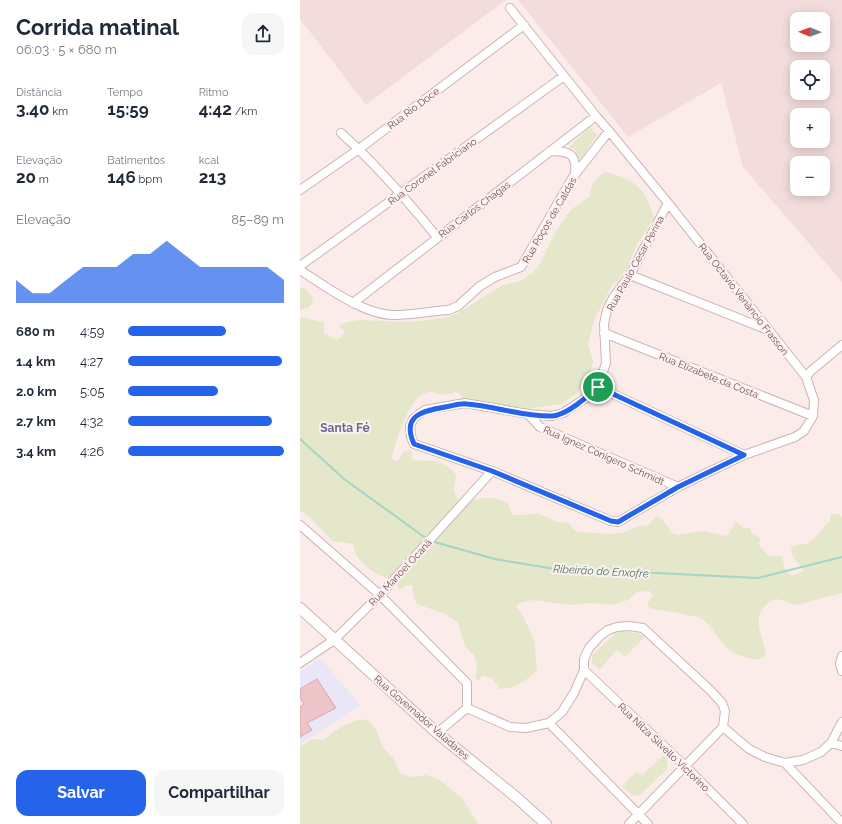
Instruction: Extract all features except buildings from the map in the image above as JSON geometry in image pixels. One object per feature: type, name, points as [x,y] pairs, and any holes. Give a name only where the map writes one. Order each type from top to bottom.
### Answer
[{"type":"street","name":"Rua Octavio Venâncio Frasson","points":[[510,8],[668,203],[806,377],[814,400],[813,416]]},
{"type":"street","name":"Rua Rio Doce","points":[[300,190],[359,149],[524,25]]},
{"type":"street","name":"Rua Coronel Fabriciano","points":[[300,266],[564,76]]},
{"type":"street","name":"Rua Carlos Chagas","points":[[353,303],[596,116]]},
{"type":"street","name":"Rua Poços de Caldas","points":[[300,270],[353,303],[382,314],[394,315],[449,310],[458,306],[480,286],[495,276],[521,267],[575,174],[609,131]]},
{"type":"street","points":[[341,133],[359,149],[401,192],[437,237]]},
{"type":"street","points":[[550,151],[563,151],[570,153],[576,164],[575,174]]},
{"type":"street","name":"Rua Paulo Cesar Perina","points":[[528,414],[558,415],[589,396],[598,387],[606,364],[604,324],[607,310],[613,298],[630,275],[668,203]]},
{"type":"street","points":[[630,275],[768,330]]},
{"type":"street","points":[[367,292],[373,310]]},
{"type":"street","name":"Rua Elizabete da Costa","points":[[604,333],[813,416]]},
{"type":"street","points":[[806,377],[842,345]]},
{"type":"street","points":[[598,387],[744,455]]},
{"type":"street","points":[[528,414],[465,403],[425,410],[414,418],[410,426],[411,437],[414,444],[492,471],[611,521],[618,522],[678,487],[744,455],[795,437],[804,431],[813,416]]},
{"type":"street","name":"Rua Ignez Conigero Schmidt","points":[[528,414],[540,427],[678,487]]},
{"type":"street","name":"Rua Manoel Ocanã","points":[[300,663],[334,640],[380,595],[492,471]]},
{"type":"street","points":[[300,525],[380,595],[467,683],[467,708]]},
{"type":"street","name":"Rua Governador Valadares","points":[[300,608],[437,733],[516,797],[546,824]]},
{"type":"street","points":[[467,708],[510,727],[526,728],[549,723],[562,712],[574,693],[584,670],[584,658],[589,648],[608,630],[629,626],[643,628],[710,690],[722,703],[725,711],[723,726],[629,824]]},
{"type":"street","points":[[842,656],[840,664],[842,672]]},
{"type":"street","name":"Rua Nilza Silvello Victorino","points":[[584,670],[685,766],[743,824]]},
{"type":"street","points":[[437,733],[467,708]]},
{"type":"street","points":[[723,726],[749,749],[765,757],[785,763],[803,760],[821,752],[831,743],[842,722]]},
{"type":"street","points":[[549,723],[648,824]]},
{"type":"street","points":[[831,743],[842,746]]},
{"type":"street","points":[[785,763],[842,822]]},
{"type":"shaded area","points":[[300,0],[506,0],[366,105],[300,19]]},
{"type":"shaded area","points":[[518,0],[842,0],[842,282],[743,167],[721,83],[628,137]]},
{"type":"shaded area","points":[[320,658],[360,705],[300,744],[300,672]]},
{"type":"green space","points":[[590,127],[597,135],[580,160],[575,150],[569,147]]},
{"type":"green space","points":[[605,172],[624,178],[638,186],[647,199],[654,218],[636,246],[627,270],[611,287],[594,321],[588,344],[593,361],[590,375],[576,394],[562,404],[520,410],[469,404],[457,392],[437,394],[431,391],[423,394],[415,401],[406,416],[392,457],[395,461],[399,460],[403,452],[410,450],[413,453],[411,457],[413,460],[435,461],[446,466],[457,476],[454,489],[459,501],[484,498],[501,500],[508,503],[512,515],[538,513],[560,523],[568,522],[573,529],[578,532],[609,534],[622,533],[636,527],[648,525],[657,516],[662,519],[672,533],[678,535],[702,531],[727,536],[736,522],[744,528],[750,528],[752,534],[760,538],[759,546],[769,556],[782,556],[785,570],[791,575],[800,573],[804,570],[793,556],[791,549],[793,546],[810,542],[830,521],[830,516],[832,514],[838,514],[842,517],[842,593],[797,605],[777,599],[771,601],[763,608],[759,616],[759,628],[766,653],[760,659],[751,659],[740,656],[728,649],[704,620],[699,617],[649,608],[647,604],[653,595],[650,591],[637,592],[628,600],[612,605],[591,603],[570,605],[533,600],[519,603],[516,606],[523,616],[534,640],[537,669],[530,677],[516,686],[500,689],[489,677],[483,676],[479,680],[475,678],[477,667],[474,655],[465,646],[458,623],[445,614],[417,604],[414,598],[412,585],[408,585],[399,590],[395,581],[379,575],[369,569],[361,561],[356,555],[353,544],[333,541],[307,515],[300,511],[300,317],[323,322],[324,333],[336,340],[342,337],[344,333],[339,326],[347,322],[360,320],[410,322],[445,318],[456,314],[503,285],[521,281],[532,273],[540,264],[554,235],[564,219],[572,209],[590,196],[591,188],[594,182]]},
{"type":"green space","points":[[305,288],[313,302],[309,307],[300,310],[300,289]]},
{"type":"green space","points":[[618,631],[638,633],[645,637],[625,657],[617,650],[599,670],[592,662],[592,655]]},
{"type":"green space","points":[[360,719],[369,721],[376,729],[383,747],[393,758],[401,774],[412,777],[426,775],[440,780],[462,798],[478,824],[300,824],[300,746],[313,739],[323,740],[342,726]]},
{"type":"green space","points":[[664,755],[667,759],[667,769],[639,796],[632,795],[622,786],[636,772],[642,775]]},
{"type":"waterway","name":"Ribeirão do Enxofre","points":[[300,439],[344,479],[427,539]]},
{"type":"waterway","name":"Ribeirão do Enxofre","points":[[431,541],[495,559],[561,570],[758,578],[842,557]]},
{"type":"district","name":"Santa Fé","points":[[345,428]]},
{"type":"route","points":[[598,387],[744,455],[678,487],[618,522],[611,521],[492,471],[414,444],[411,437],[410,426],[414,418],[425,410],[465,403],[528,414],[552,416],[563,413],[576,405],[589,396],[598,387]]}]
